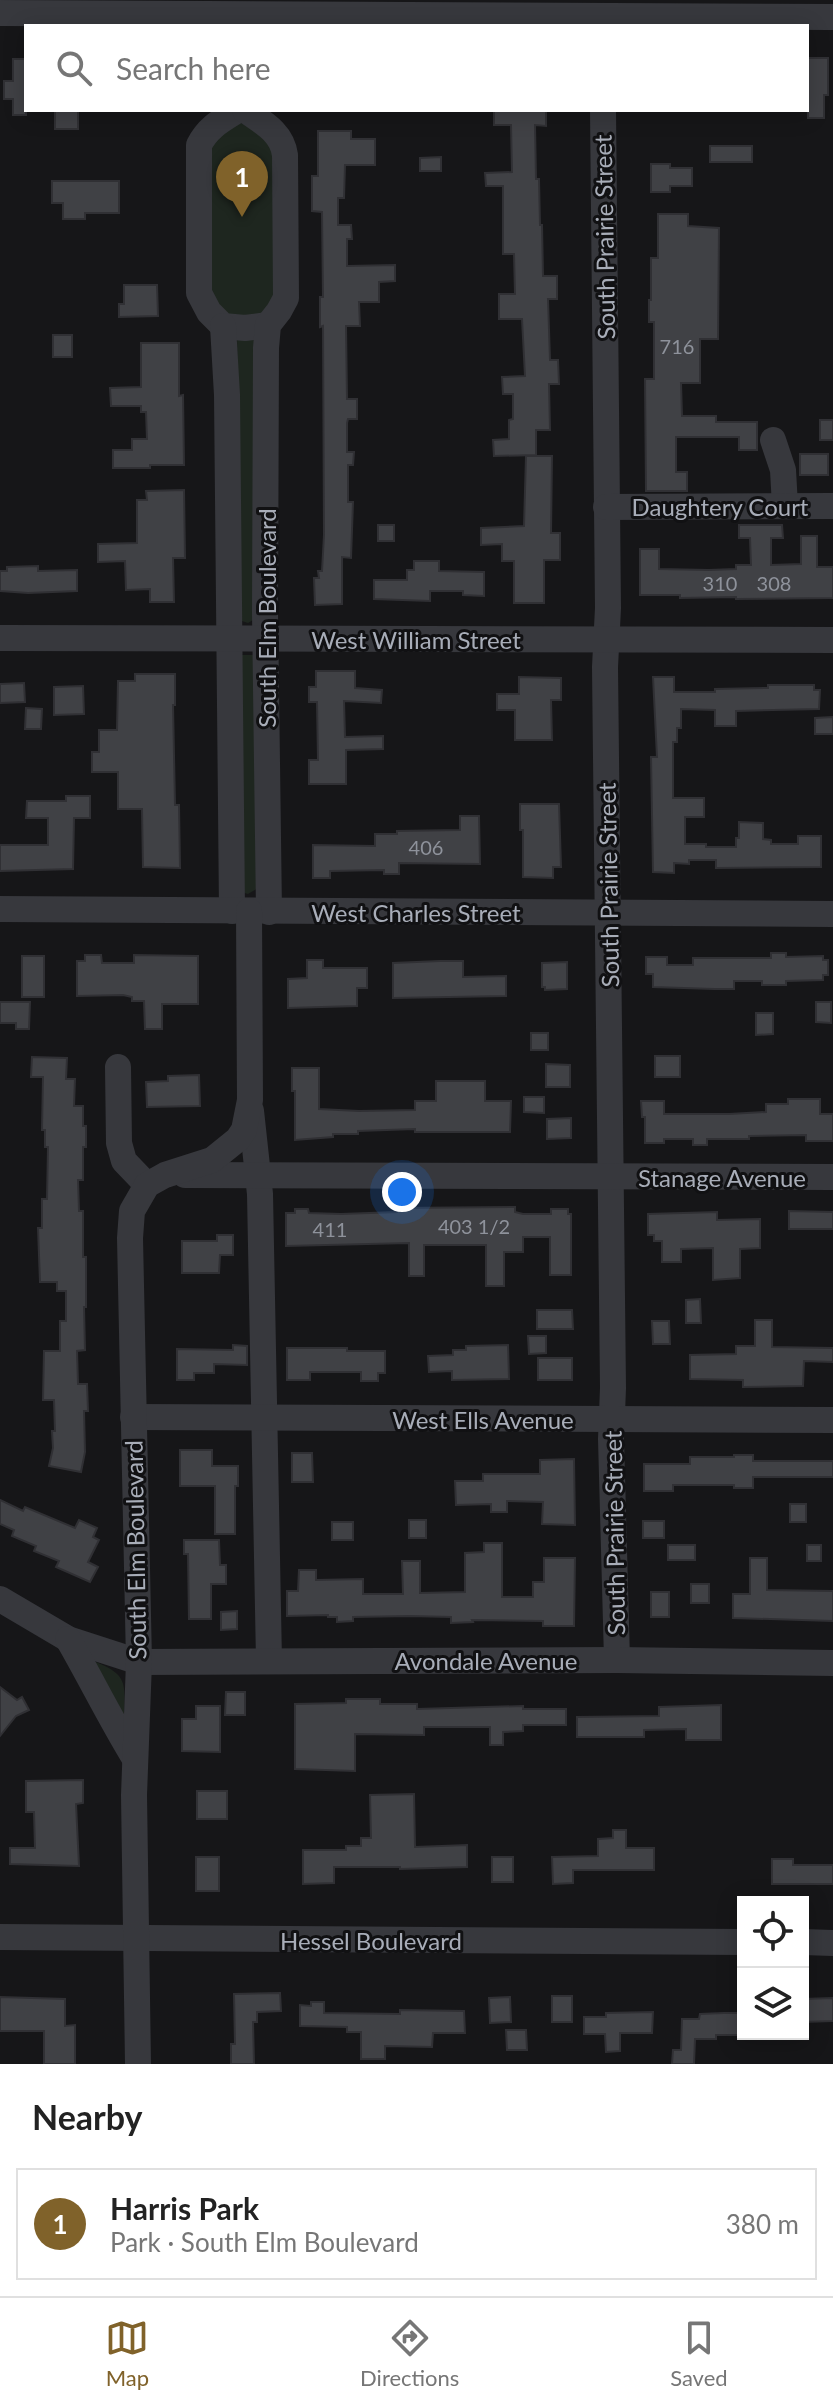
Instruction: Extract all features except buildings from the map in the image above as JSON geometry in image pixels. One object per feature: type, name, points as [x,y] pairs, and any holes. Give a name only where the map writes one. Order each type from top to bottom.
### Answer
[{"type":"street","points":[[0,13],[833,17]]},
{"type":"street","points":[[235,112],[205,133],[199,145],[199,293],[209,312],[223,326],[245,328],[268,325]]},
{"type":"street","name":"South Elm Boulevard","points":[[248,112],[277,133],[285,155],[286,298],[268,325],[266,363],[265,639],[250,911],[250,1100],[260,1194],[269,1661]]},
{"type":"street","name":"South Prairie Street","points":[[603,112],[612,1419],[617,1660]]},
{"type":"street","name":"South Elm Boulevard","points":[[223,326],[227,395],[230,639],[250,911]]},
{"type":"street","points":[[773,440],[783,470],[785,506]]},
{"type":"street","name":"Daughtery Court","points":[[606,507],[833,506]]},
{"type":"street","name":"West William Street","points":[[0,638],[833,640]]},
{"type":"street","name":"West Charles Street","points":[[0,909],[833,914]]},
{"type":"street","points":[[118,1067],[119,1143],[124,1161],[156,1180]]},
{"type":"street","name":"South Elm Boulevard","points":[[138,2064],[135,1759],[139,1662],[130,1238],[132,1211],[156,1180],[212,1160],[238,1139],[244,1130],[250,1100]]},
{"type":"street","name":"Stanage Avenue","points":[[156,1180],[258,1177],[833,1177]]},
{"type":"street","name":"West Ells Avenue","points":[[133,1417],[833,1420]]},
{"type":"street","name":"Avondale Avenue","points":[[0,1599],[68,1639],[139,1662],[617,1660],[833,1663]]},
{"type":"street","points":[[68,1639],[135,1759]]},
{"type":"street","name":"Hessel Boulevard","points":[[0,1937],[737,1942]]},
{"type":"street","points":[[809,1942],[833,1943]]},
{"type":"shaded area","points":[[241,123],[272,136],[280,287],[271,312],[239,322],[210,302],[211,137]]},
{"type":"shaded area","points":[[237,335],[256,335],[256,618],[248,623],[239,620]]},
{"type":"shaded area","points":[[240,655],[254,655],[258,888],[248,894],[241,892]]},
{"type":"shaded area","points":[[96,1662],[119,1676],[125,1695],[124,1715],[90,1663]]},
{"type":"place","name":"Harris Park","points":[[242,217]]}]
